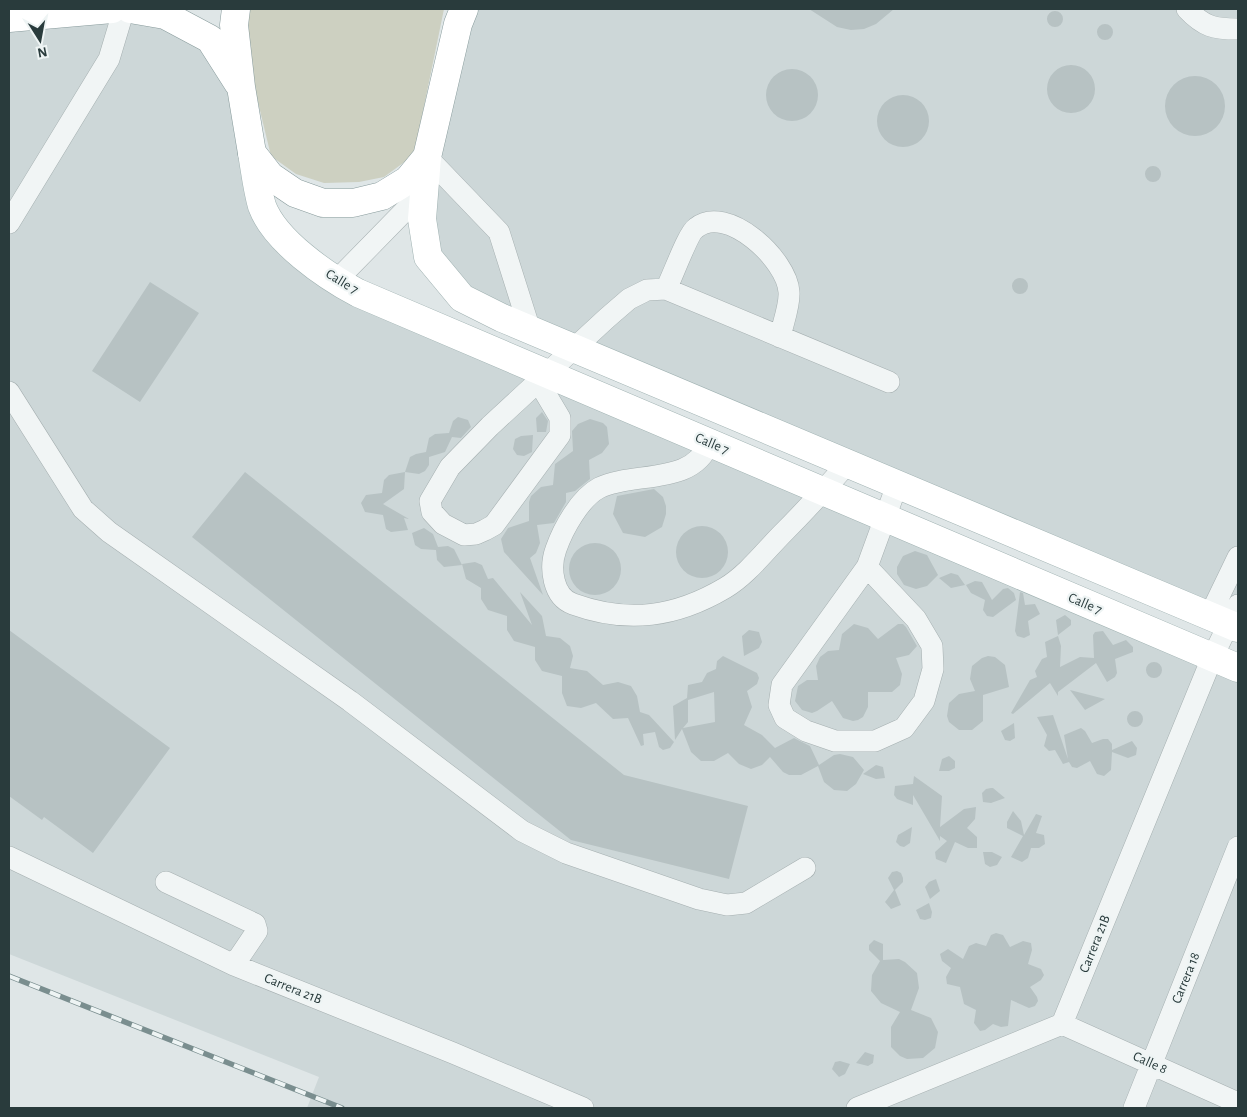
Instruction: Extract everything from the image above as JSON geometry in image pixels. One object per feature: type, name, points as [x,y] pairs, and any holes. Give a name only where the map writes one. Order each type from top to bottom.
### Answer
[{"type":"main road","points":[[9,18],[112,9]]},
{"type":"main road","points":[[130,9],[165,15],[210,39],[241,87]]},
{"type":"main road","name":"Calle 7","points":[[236,9],[234,25],[241,87],[263,207],[287,244],[336,281],[358,293],[542,377],[709,443],[1238,668]]},
{"type":"main road","points":[[459,14],[428,157],[422,219],[428,256],[462,298],[575,350],[897,485],[1229,618]]},
{"type":"main road","points":[[252,153],[270,176],[294,193],[323,203],[353,204],[382,196],[408,180],[428,157]]},
{"type":"street","points":[[9,223],[109,59],[124,9]]},
{"type":"street","points":[[1187,9],[1198,20],[1214,29],[1238,29]]},
{"type":"street","points":[[428,157],[499,232],[530,330]]},
{"type":"street","points":[[336,281],[424,191]]},
{"type":"street","points":[[666,289],[694,228],[707,221],[720,220],[740,230],[773,256],[785,278],[789,292],[780,336]]},
{"type":"street","points":[[542,377],[560,418],[560,435],[494,525],[476,534],[464,534],[443,524],[432,512],[430,501],[450,467],[542,377],[575,350],[629,299],[647,290],[666,289],[889,382]]},
{"type":"street","points":[[9,392],[84,509],[109,532],[350,701],[522,831],[566,853],[699,899],[727,904],[746,903],[804,868]]},
{"type":"street","points":[[709,443],[705,454],[684,468],[661,476],[634,478],[598,488],[581,504],[555,550],[553,568],[558,594],[567,602],[585,609],[640,617],[658,615],[686,606],[726,587],[757,560],[823,492],[847,464]]},
{"type":"street","points":[[867,567],[916,620],[932,646],[934,669],[924,701],[904,728],[875,740],[835,741],[806,731],[785,718],[779,705],[782,685],[867,567],[897,485]]},
{"type":"street","name":"Carrera 21B","points":[[1062,1024],[1229,618],[1238,557]]},
{"type":"street","name":"Carrera 18","points":[[1134,1108],[1238,847]]},
{"type":"street","name":"Carrera 21B","points":[[9,857],[234,965],[453,1053],[583,1108]]},
{"type":"street","points":[[166,882],[255,924],[258,931],[234,965]]},
{"type":"street","points":[[858,1108],[1062,1024]]},
{"type":"street","name":"Calle 8","points":[[1062,1024],[1238,1103]]},
{"type":"shaded area","points":[[244,9],[444,9],[414,155],[384,177],[359,182],[324,183],[296,174],[271,156],[249,65]]},
{"type":"shaded area","points":[[464,9],[1238,9],[1238,628],[462,298],[422,219]]},
{"type":"shaded area","points":[[165,15],[241,87],[263,207],[336,281],[1238,668],[1238,1108],[307,1108],[319,1077],[9,954],[9,18]]},
{"type":"building","points":[[809,9],[894,9],[876,24],[864,29],[851,30],[837,27]]},
{"type":"building","points":[[1055,11],[1063,19],[1055,27],[1047,19]]},
{"type":"building","points":[[1105,24],[1113,32],[1105,40],[1097,32]]},
{"type":"building","points":[[1066,65],[1076,65],[1085,69],[1091,75],[1094,80],[1094,98],[1085,109],[1076,113],[1066,113],[1057,109],[1051,103],[1047,94],[1047,84],[1051,75],[1057,69]]},
{"type":"building","points":[[787,69],[797,69],[811,76],[818,90],[818,100],[811,114],[797,121],[787,121],[777,117],[770,110],[766,100],[766,90],[770,80],[777,73]]},
{"type":"building","points":[[1195,76],[1211,81],[1216,85],[1220,90],[1225,106],[1220,122],[1216,127],[1211,131],[1195,136],[1179,131],[1174,127],[1170,122],[1165,106],[1170,90],[1174,85],[1179,81]]},
{"type":"building","points":[[898,95],[908,95],[922,102],[929,116],[929,126],[922,140],[908,147],[898,147],[888,143],[881,136],[877,126],[877,116],[881,106],[888,99]]},
{"type":"building","points":[[1153,166],[1161,174],[1153,182],[1145,174]]},
{"type":"building","points":[[1020,278],[1028,286],[1020,294],[1012,286]]},
{"type":"building","points":[[150,282],[199,313],[140,402],[92,371]]},
{"type":"building","points":[[542,412],[548,421],[546,432],[537,432],[536,418]]},
{"type":"building","points":[[458,417],[468,420],[471,427],[461,438],[452,437],[445,452],[429,457],[429,465],[425,471],[419,474],[405,472],[410,457],[426,452],[429,438],[435,434],[449,433],[453,421]]},
{"type":"building","points":[[590,419],[603,423],[607,427],[609,444],[602,453],[589,460],[590,479],[575,491],[566,493],[566,502],[554,523],[537,525],[540,543],[536,553],[530,558],[543,595],[504,552],[501,539],[508,528],[529,521],[529,502],[531,496],[541,487],[553,485],[555,464],[573,451],[572,431],[578,424]]},
{"type":"building","points":[[533,435],[532,452],[524,456],[517,455],[513,449],[515,439],[521,436]]},
{"type":"building","points":[[245,472],[624,775],[748,806],[729,879],[571,840],[192,537]]},
{"type":"building","points":[[405,472],[404,489],[383,504],[409,519],[404,518],[408,530],[391,532],[386,529],[383,515],[365,512],[361,503],[366,495],[382,493],[384,480],[389,475]]},
{"type":"building","points":[[654,489],[663,497],[666,506],[662,527],[645,537],[623,533],[613,514],[617,496]]},
{"type":"building","points":[[697,526],[707,526],[721,533],[728,547],[728,557],[721,571],[707,578],[697,578],[687,574],[680,567],[676,557],[676,547],[680,537],[687,530]]},
{"type":"building","points":[[424,528],[433,534],[438,547],[448,546],[454,549],[462,565],[444,567],[437,560],[436,550],[421,549],[415,545],[412,533]]},
{"type":"building","points":[[590,543],[600,543],[614,550],[621,564],[621,574],[614,588],[600,595],[590,595],[580,591],[573,584],[569,574],[569,564],[573,554],[580,547]]},
{"type":"building","points":[[915,551],[927,555],[938,575],[927,586],[916,589],[904,585],[897,574],[897,567],[903,556]]},
{"type":"building","points":[[475,562],[482,565],[488,579],[493,578],[532,625],[520,592],[542,616],[546,636],[560,638],[570,646],[573,656],[570,668],[587,671],[603,685],[618,682],[631,686],[637,696],[640,712],[649,715],[674,742],[670,748],[663,750],[659,747],[655,732],[643,734],[644,745],[641,746],[628,718],[613,719],[596,703],[581,708],[567,706],[562,693],[562,676],[542,671],[535,660],[535,647],[514,641],[507,630],[507,616],[488,610],[481,599],[481,588],[466,579],[462,564]]},
{"type":"building","points":[[951,573],[958,575],[965,585],[951,588],[939,578]]},
{"type":"building","points":[[975,581],[982,582],[992,600],[1003,589],[1008,588],[1014,593],[1016,600],[993,617],[987,616],[983,610],[985,600],[971,593],[966,585]]},
{"type":"building","points":[[1020,592],[1023,593],[1025,605],[1035,604],[1040,614],[1028,621],[1030,635],[1024,638],[1017,636],[1015,631]]},
{"type":"building","points":[[1065,615],[1071,620],[1071,625],[1058,635],[1056,620]]},
{"type":"building","points":[[854,624],[868,628],[878,639],[898,624],[903,624],[906,627],[917,646],[909,655],[896,658],[902,674],[900,685],[892,692],[868,692],[868,707],[863,717],[858,720],[853,721],[843,718],[832,701],[812,713],[802,710],[795,701],[798,686],[807,680],[818,680],[816,666],[820,657],[828,651],[839,650],[842,634]]},
{"type":"building","points":[[9,630],[170,748],[93,853],[44,817],[42,820],[9,796]]},
{"type":"building","points":[[749,630],[759,632],[762,642],[759,648],[744,656],[742,636]]},
{"type":"building","points":[[1103,631],[1113,645],[1126,640],[1133,647],[1133,652],[1115,659],[1117,673],[1115,677],[1107,682],[1096,663],[1058,692],[1058,696],[1050,683],[1013,714],[1011,713],[1030,680],[1037,677],[1035,671],[1042,659],[1047,657],[1045,642],[1058,636],[1061,646],[1060,667],[1080,657],[1094,658],[1093,635],[1095,632]]},
{"type":"building","points":[[723,656],[757,673],[759,678],[757,684],[747,691],[752,707],[744,725],[762,735],[775,748],[794,738],[810,746],[819,765],[834,755],[840,754],[853,757],[864,770],[856,784],[847,791],[834,790],[824,782],[818,766],[801,775],[789,775],[783,772],[770,757],[762,765],[751,769],[739,764],[728,753],[714,761],[701,761],[691,752],[682,729],[675,740],[673,706],[687,698],[688,685],[702,682],[707,673],[716,669],[717,661]],"holes":[[[714,692],[715,722],[683,728],[688,722],[688,700]]]},
{"type":"building","points":[[988,656],[995,657],[1005,665],[1009,687],[983,695],[983,721],[972,730],[959,730],[949,722],[947,716],[949,703],[959,694],[975,691],[970,679],[972,666]]},
{"type":"building","points":[[1154,662],[1162,670],[1154,678],[1146,670]]},
{"type":"building","points":[[1070,690],[1105,699],[1085,710]]},
{"type":"building","points":[[1135,711],[1141,713],[1143,719],[1141,725],[1135,727],[1129,725],[1127,719],[1129,713]]},
{"type":"building","points":[[1053,715],[1068,759],[1064,735],[1081,728],[1092,743],[1108,739],[1112,744],[1112,750],[1132,741],[1137,748],[1136,755],[1128,758],[1112,752],[1111,770],[1104,776],[1097,774],[1090,761],[1077,768],[1072,767],[1069,762],[1063,764],[1055,750],[1049,751],[1044,746],[1047,735],[1037,717]]},
{"type":"building","points":[[1014,723],[1015,738],[1010,741],[1005,740],[1001,731]]},
{"type":"building","points":[[949,756],[955,761],[955,768],[949,771],[939,771],[942,759]]},
{"type":"building","points":[[876,765],[883,767],[885,778],[876,779],[863,774]]},
{"type":"building","points":[[914,776],[942,796],[940,827],[964,809],[976,807],[975,819],[967,828],[977,837],[977,848],[968,848],[955,842],[946,863],[936,859],[935,852],[947,841],[940,836],[940,841],[913,795],[913,805],[897,799],[894,795],[895,786],[913,784]]},
{"type":"building","points":[[993,788],[1005,798],[991,803],[983,802],[982,793],[986,789]]},
{"type":"building","points":[[1013,811],[1021,821],[1024,835],[1036,814],[1042,816],[1036,833],[1044,835],[1045,844],[1039,848],[1031,848],[1028,858],[1022,862],[1011,857],[1023,836],[1007,828],[1007,822]]},
{"type":"building","points":[[912,827],[910,843],[904,847],[900,846],[896,842],[898,835]]},
{"type":"building","points":[[983,852],[992,852],[1002,857],[997,865],[990,867],[985,864]]},
{"type":"building","points":[[897,871],[901,873],[903,878],[903,882],[895,890],[901,905],[891,909],[885,902],[894,890],[888,878],[892,872]]},
{"type":"building","points":[[936,879],[940,891],[930,899],[925,887],[929,882]]},
{"type":"building","points":[[929,903],[932,912],[931,918],[920,919],[916,910]]},
{"type":"building","points":[[996,933],[1003,935],[1010,947],[1023,941],[1031,943],[1032,950],[1028,964],[1041,969],[1044,975],[1041,980],[1030,987],[1037,997],[1038,1001],[1035,1006],[1029,1008],[1011,1000],[1008,1026],[1001,1027],[993,1024],[980,1031],[974,1023],[976,1010],[964,1004],[960,987],[947,984],[946,977],[951,968],[942,961],[940,954],[948,949],[963,959],[969,946],[976,943],[986,946],[991,935]]},
{"type":"building","points":[[874,940],[883,944],[883,960],[899,959],[917,973],[919,988],[911,1010],[931,1018],[938,1032],[935,1048],[923,1058],[907,1059],[900,1056],[891,1047],[891,1027],[900,1012],[881,1003],[871,991],[872,975],[880,961],[869,950],[869,945]]},
{"type":"building","points":[[865,1052],[874,1055],[873,1063],[868,1066],[856,1063]]},
{"type":"building","points":[[840,1061],[850,1064],[845,1074],[839,1077],[832,1069],[835,1062]]},
{"type":"railway","points":[[9,976],[342,1108]]}]
